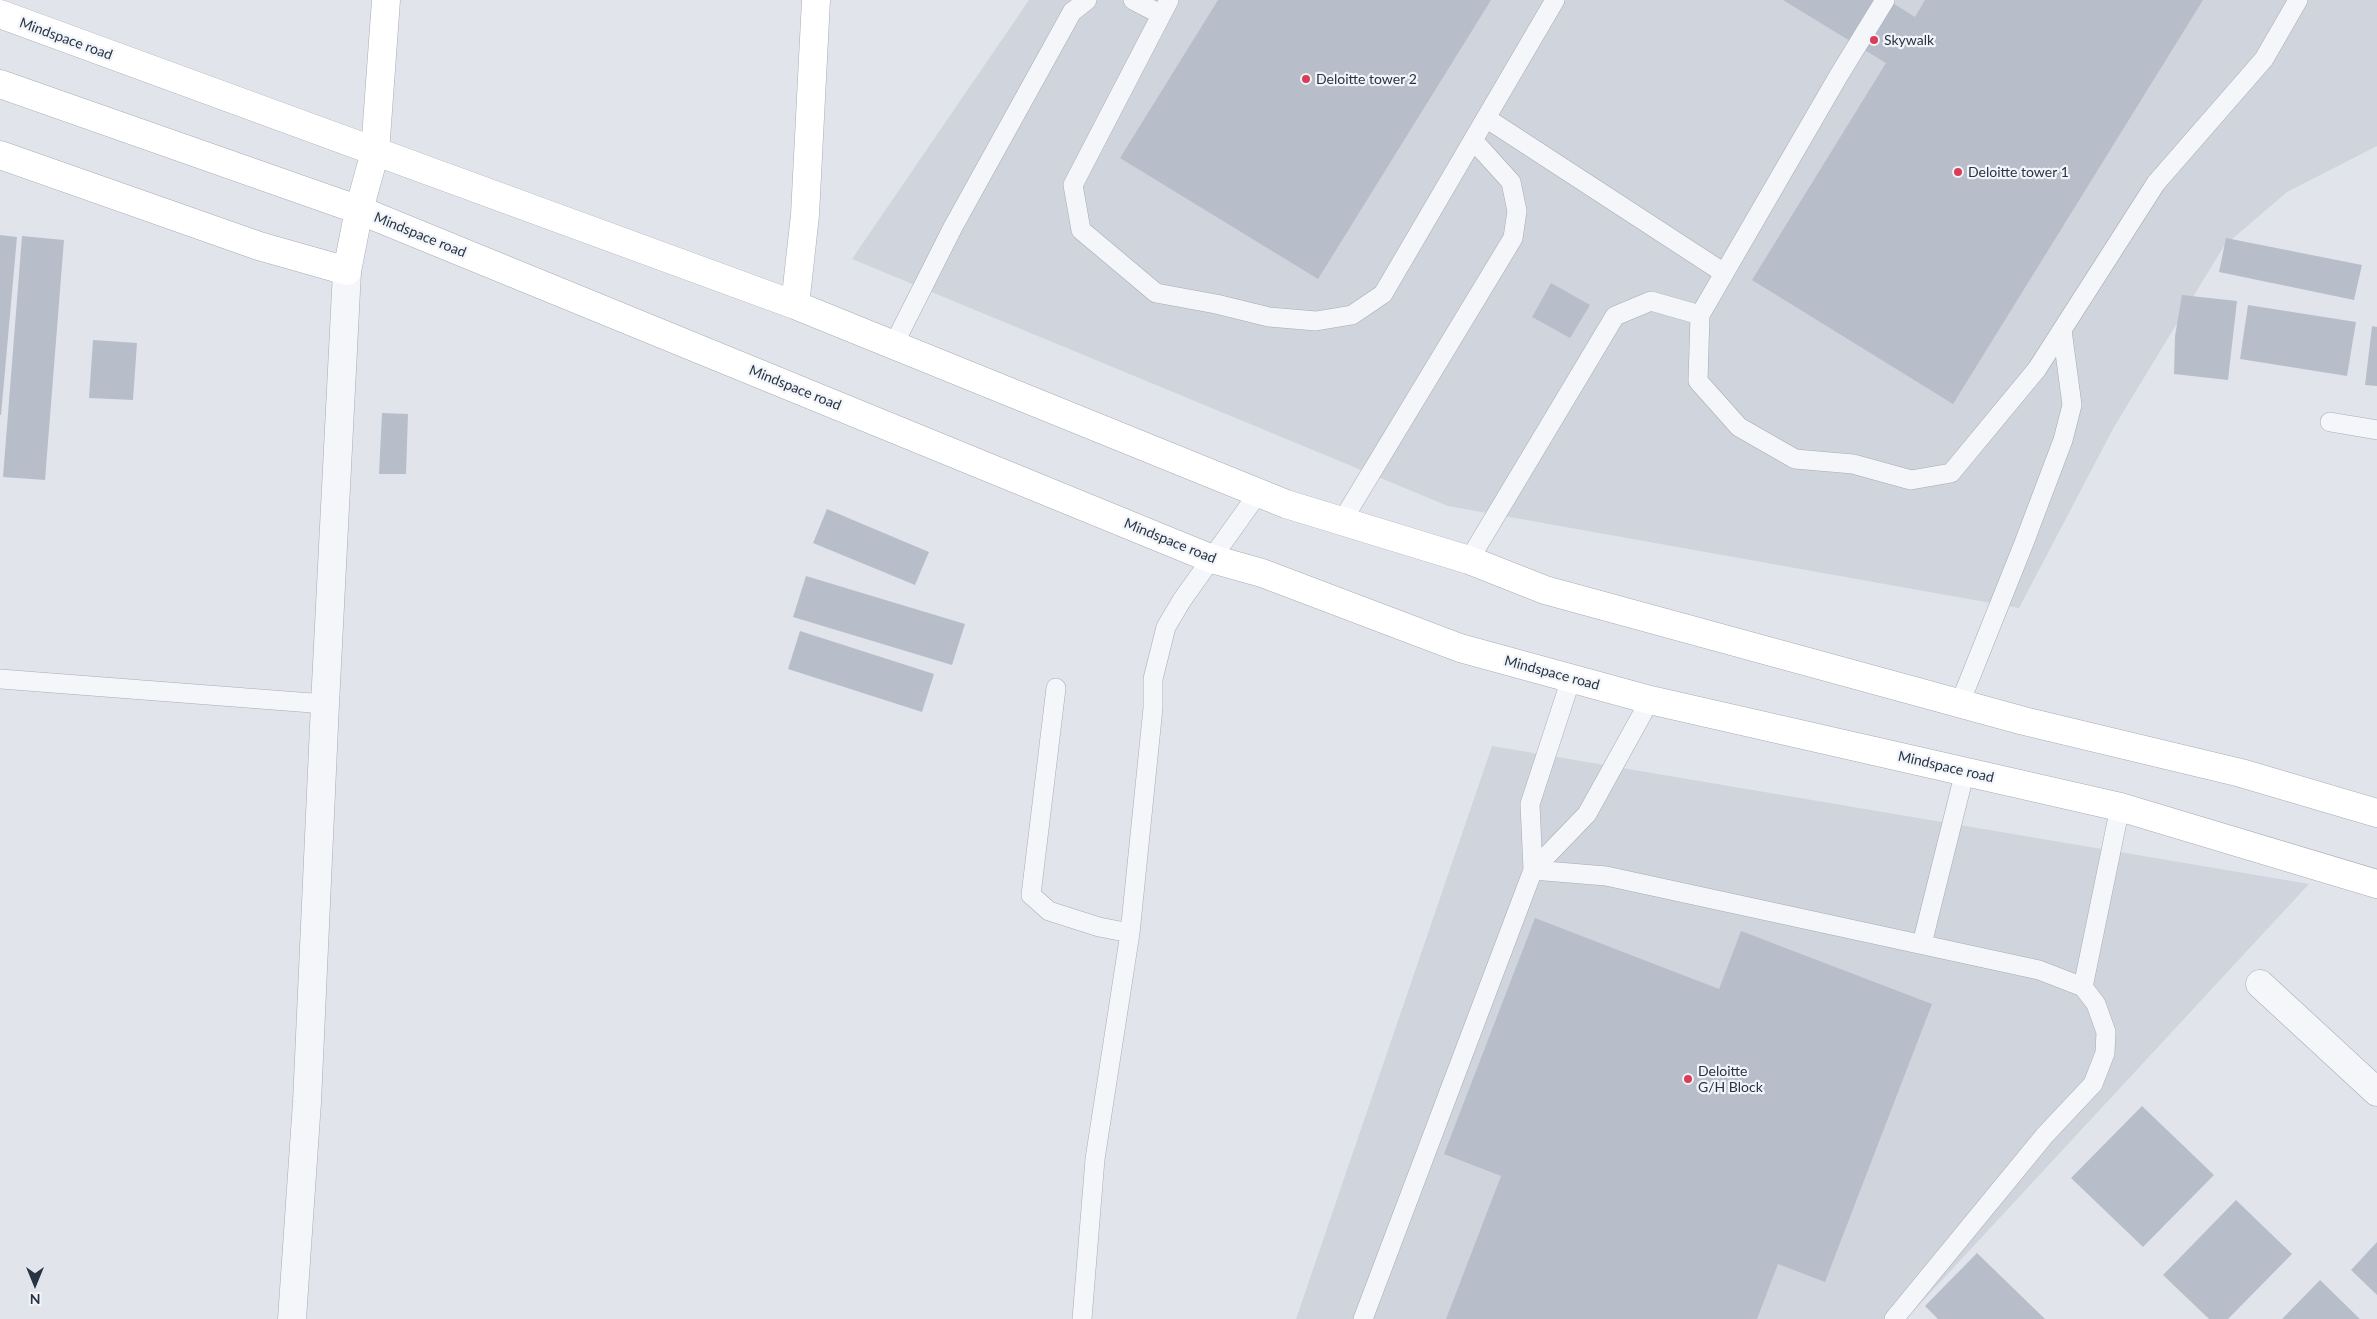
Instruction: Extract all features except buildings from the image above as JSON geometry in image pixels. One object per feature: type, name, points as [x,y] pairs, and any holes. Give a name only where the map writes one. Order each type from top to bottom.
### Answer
[{"type":"main road","points":[[0,155],[258,246],[347,271],[359,210],[375,152],[386,0]]},
{"type":"main road","points":[[795,305],[806,215],[816,0]]},
{"type":"main road","name":"Mindspace road","points":[[0,14],[795,305],[1258,492],[1342,521],[1469,560],[1545,590],[2024,721],[2242,773],[2377,813]]},
{"type":"main road","name":"Mindspace road","points":[[0,84],[359,210],[1212,559],[1262,573],[1460,648],[1650,700],[2120,807],[2377,884]]},
{"type":"street","points":[[292,1319],[307,1102],[324,704],[347,271]]},
{"type":"street","points":[[2260,984],[2377,1092]]},
{"type":"lane","points":[[894,344],[953,226],[1072,12],[1087,0]]},
{"type":"lane","points":[[1133,0],[1165,7],[1073,185],[1081,230],[1156,293],[1216,304],[1269,317],[1316,321],[1352,315],[1383,294],[1555,0]]},
{"type":"lane","points":[[1885,0],[1838,75],[1700,315],[1698,381],[1739,428],[1795,459],[1853,464],[1912,480],[1951,473],[2037,369],[2156,183],[2264,59],[2298,0]]},
{"type":"lane","points":[[1486,118],[1724,273]]},
{"type":"lane","points":[[1342,521],[1513,238],[1517,211],[1511,182],[1473,140]]},
{"type":"lane","points":[[1469,560],[1614,316],[1651,301],[1700,315]]},
{"type":"lane","points":[[1960,703],[2024,542],[2062,440],[2072,405],[2062,330]]},
{"type":"lane","points":[[2330,422],[2377,430]]},
{"type":"lane","points":[[1082,1319],[1095,1159],[1130,933],[1153,708],[1153,679],[1158,652],[1166,627],[1258,492]]},
{"type":"lane","points":[[0,679],[324,704]]},
{"type":"lane","points":[[1533,870],[1530,804],[1571,679]]},
{"type":"lane","points":[[1056,688],[1031,895],[1048,911],[1099,927],[1130,933]]},
{"type":"lane","points":[[1363,1319],[1533,870],[1587,814],[1650,700]]},
{"type":"lane","points":[[1922,944],[1965,771]]},
{"type":"lane","points":[[2084,987],[2120,807]]},
{"type":"lane","points":[[1533,870],[1606,876],[2039,970],[2084,987],[2096,1004],[2106,1032],[2105,1053],[2093,1084],[2045,1135],[1894,1319]]},
{"type":"shaded area","points":[[1029,0],[2377,0],[2377,146],[2287,192],[2224,246],[2114,427],[2019,608],[1448,506],[852,259]]},
{"type":"shaded area","points":[[1492,746],[2309,884],[1906,1319],[1296,1319]]},
{"type":"place","name":"Skywalk","points":[[1874,40]]},
{"type":"place","name":"Deloitte tower 2","points":[[1306,79]]},
{"type":"place","name":"Deloitte tower 1","points":[[1958,172]]},
{"type":"place","name":"Deloitte G/H Block","points":[[1688,1079]]}]
